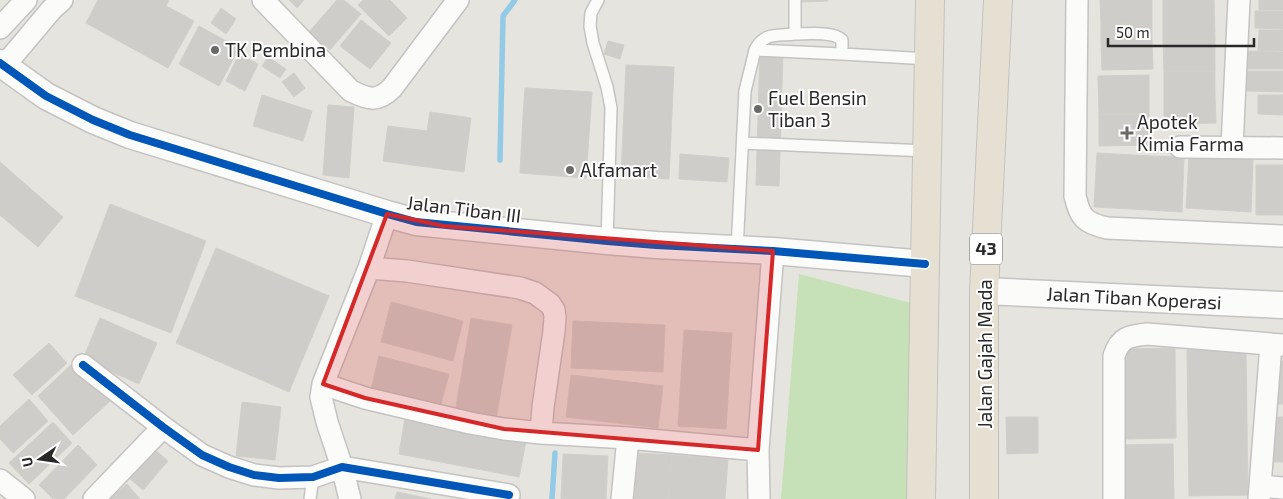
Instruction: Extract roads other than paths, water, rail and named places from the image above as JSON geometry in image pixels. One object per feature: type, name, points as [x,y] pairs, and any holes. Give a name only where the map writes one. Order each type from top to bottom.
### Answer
[{"type":"highway","points":[[921,499],[930,0]]},
{"type":"highway","name":"Jalan Gajah Mada","points":[[984,499],[984,291],[998,0]]},
{"type":"street","points":[[0,28],[26,0]]},
{"type":"street","points":[[263,0],[351,92],[365,98],[375,99],[386,94],[392,88],[458,0]]},
{"type":"street","points":[[1077,0],[1075,196],[1078,210],[1085,220],[1094,225],[1107,228],[1283,236]]},
{"type":"street","points":[[1232,147],[1239,0]]},
{"type":"street","points":[[2,64],[53,3]]},
{"type":"street","name":"Jalan Tiban III","points":[[2,64],[46,96],[102,124],[130,135],[416,222],[607,241],[773,251],[924,264]]},
{"type":"street","points":[[1180,147],[1283,148]]},
{"type":"street","points":[[350,499],[321,397],[324,384],[369,268],[387,214]]},
{"type":"street","points":[[759,499],[758,450],[773,251]]},
{"type":"street","points":[[369,268],[408,271],[520,288],[535,293],[550,304],[554,310],[555,317],[541,433]]},
{"type":"street","name":"Jalan Tiban Koperasi","points":[[984,291],[1283,305]]},
{"type":"street","points":[[1114,499],[1114,356],[1121,340],[1147,334],[1277,344],[1260,492],[1283,488]]},
{"type":"street","points":[[83,365],[202,455],[229,468],[254,475],[279,478],[313,477],[342,467],[509,495]]},
{"type":"street","points":[[324,384],[365,398],[504,429],[758,450]]},
{"type":"street","points":[[94,499],[163,427]]},
{"type":"street","points":[[622,499],[628,438]]},
{"type":"street","points":[[0,480],[24,499]]},
{"type":"lane","points":[[598,0],[591,14],[590,26],[593,43],[607,87],[610,108],[607,241]]},
{"type":"lane","points":[[795,0],[795,34]]},
{"type":"lane","points":[[737,250],[745,91],[755,50],[767,36],[795,34],[829,35],[838,36],[842,40],[842,54]]},
{"type":"lane","points":[[755,50],[929,59]]},
{"type":"lane","points":[[743,143],[927,151]]},
{"type":"lane","points":[[310,499],[313,477]]},
{"type":"waterway","points":[[500,160],[503,16],[515,0]]},
{"type":"waterway","points":[[552,499],[555,453]]},
{"type":"place","name":"TK Pembina","points":[[215,50]]},
{"type":"place","name":"Fuel Bensin Tiban 3","points":[[758,109]]},
{"type":"place","name":"Apotek Kimia Farma","points":[[1127,133]]},
{"type":"place","name":"Alfamart","points":[[570,170]]}]
